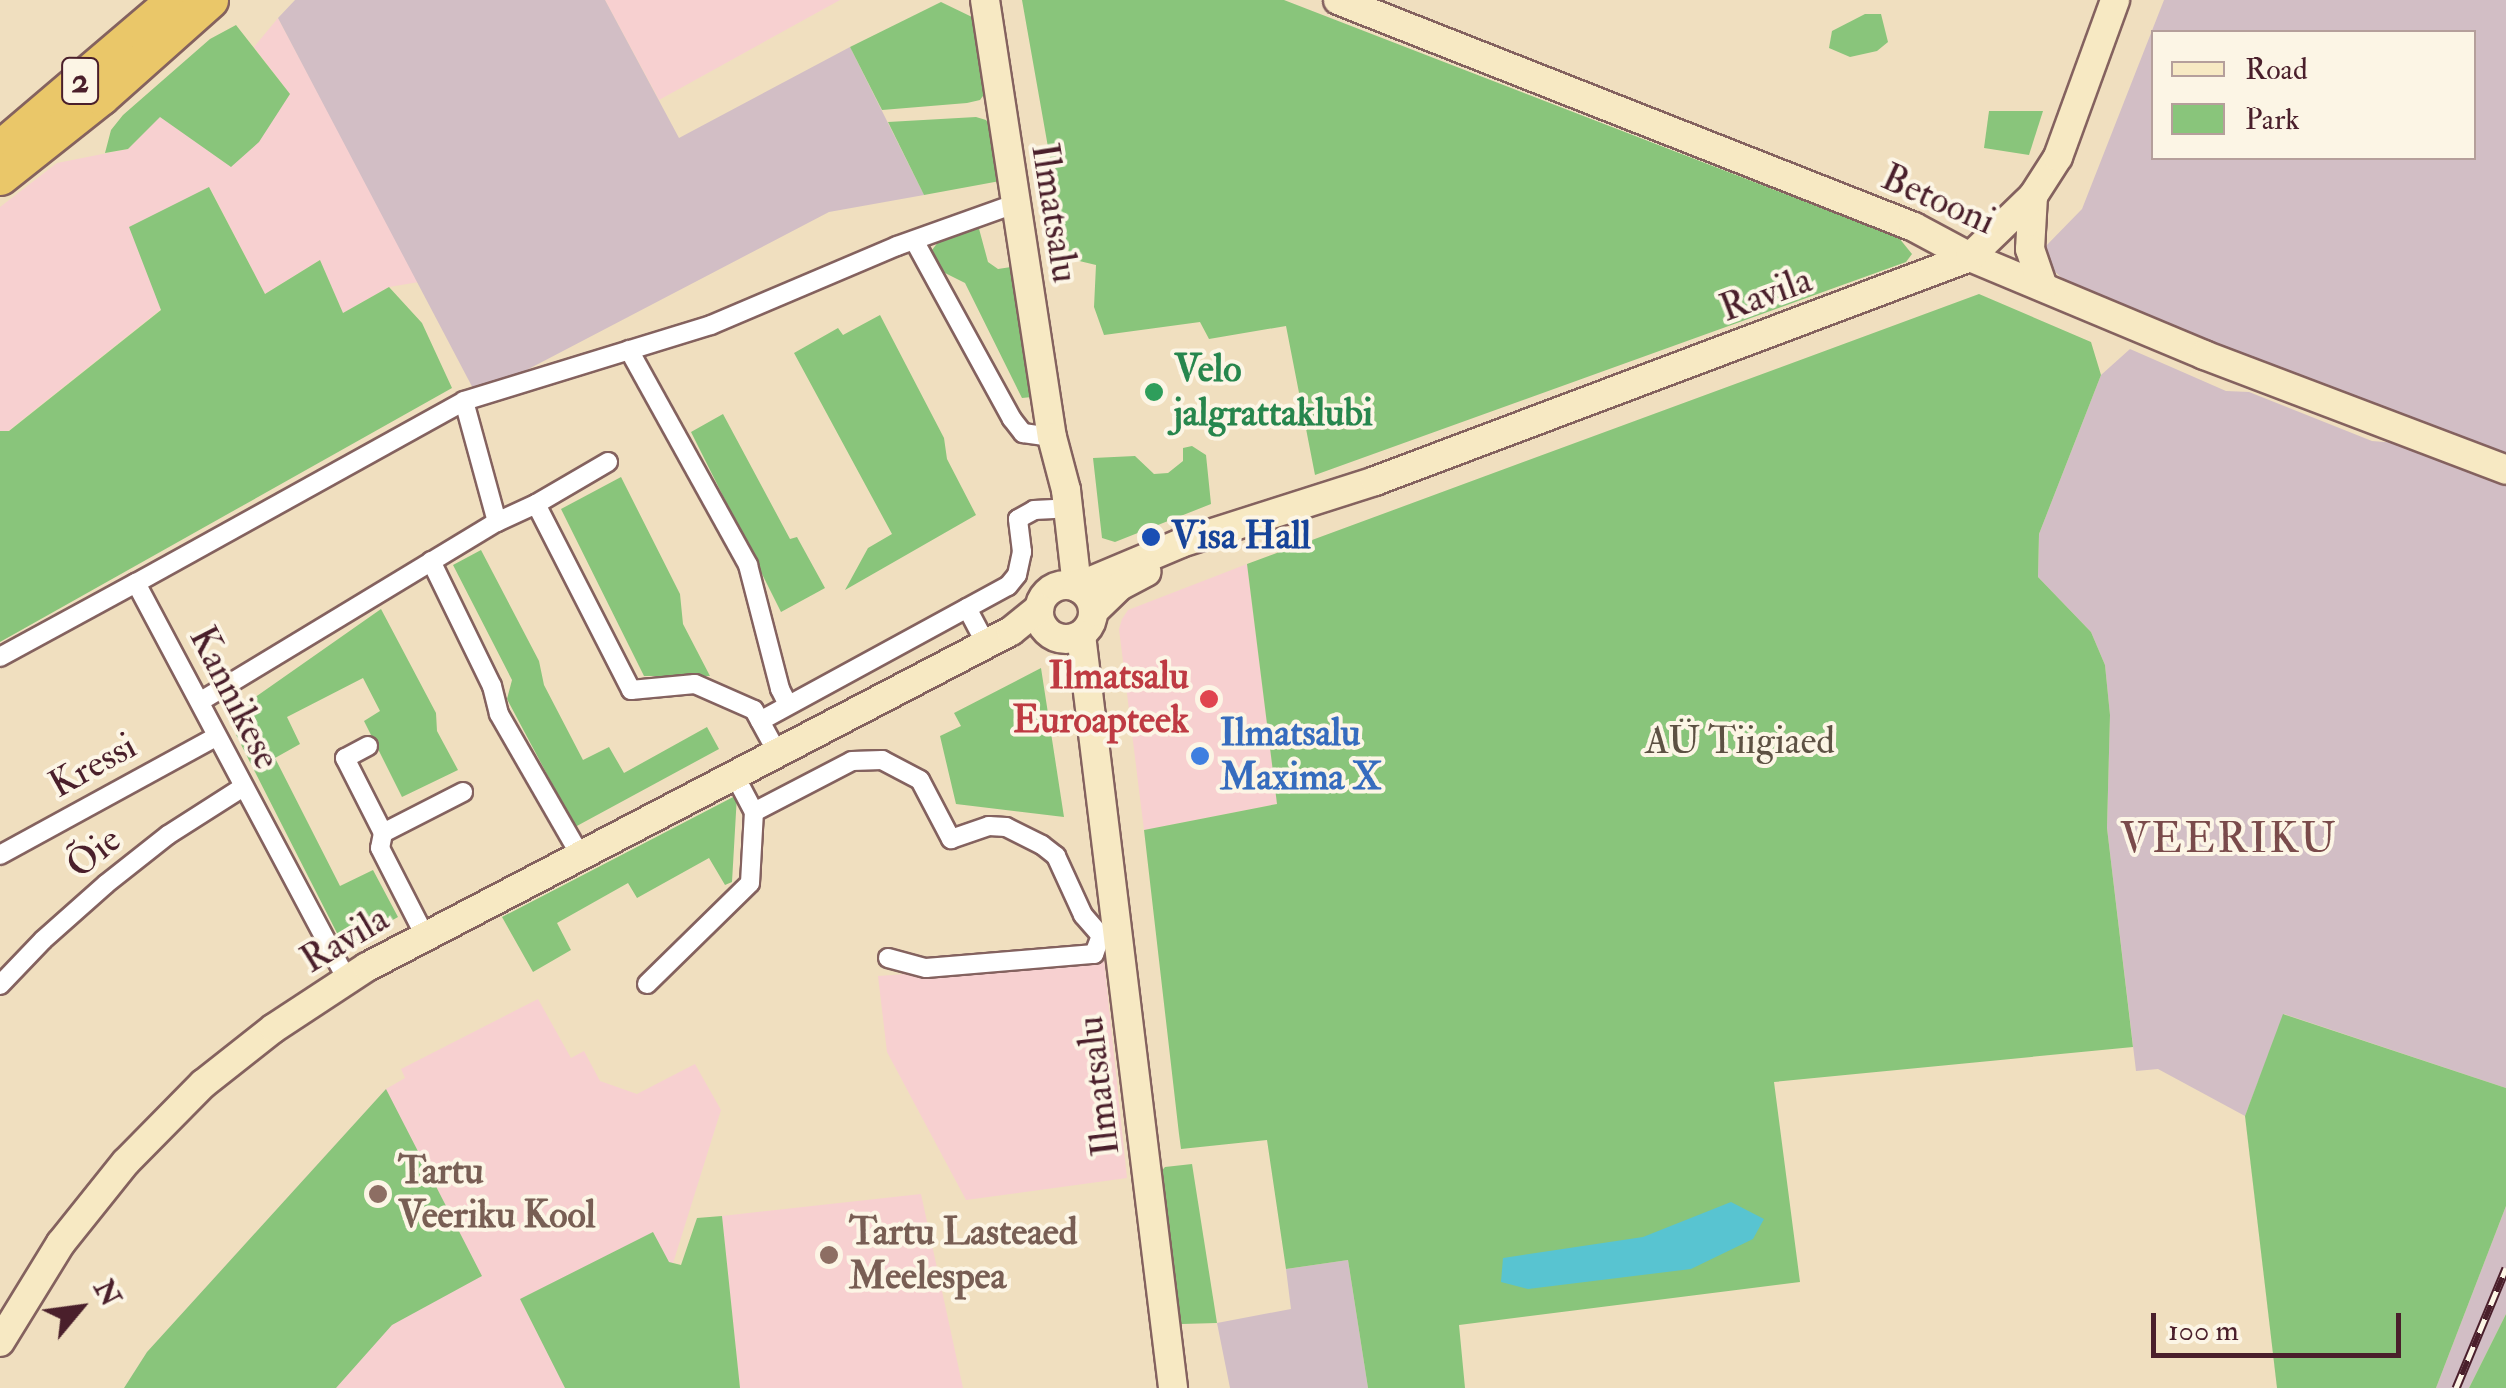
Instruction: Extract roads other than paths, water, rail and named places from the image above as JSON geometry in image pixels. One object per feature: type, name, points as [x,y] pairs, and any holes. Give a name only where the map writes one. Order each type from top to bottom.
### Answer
[{"type":"highway","name":"2","points":[[0,148],[174,0]]},
{"type":"highway","name":"2","points":[[0,178],[101,97],[210,0]]},
{"type":"street","name":"Ilmatsalu","points":[[985,0],[1052,437],[1066,490],[1053,609]]},
{"type":"street","name":"Betooni","points":[[1338,0],[1914,227],[1970,258],[2234,367],[2506,470]]},
{"type":"street","name":"Ravila","points":[[1087,624],[1136,577],[1304,506],[1970,258],[2032,196],[2058,156],[2115,0]]},
{"type":"street","points":[[2032,196],[2030,249],[2043,286]]},
{"type":"street","points":[[0,657],[464,401],[710,325],[896,246],[1014,204]]},
{"type":"street","points":[[915,242],[1012,419],[1023,433],[1052,437]]},
{"type":"street","points":[[629,350],[748,565],[780,690],[788,706]]},
{"type":"street","points":[[464,401],[496,522]]},
{"type":"street","name":"Ilmatsalu","points":[[1052,437],[1053,609],[1098,774]]},
{"type":"street","points":[[201,701],[496,522],[536,504],[608,462]]},
{"type":"street","points":[[536,504],[631,690],[695,684],[754,710],[777,752]]},
{"type":"street","name":"Ravila","points":[[0,1342],[61,1243],[147,1139],[236,1057],[347,980],[829,724],[1182,543],[1304,506]]},
{"type":"street","points":[[760,721],[1008,586],[1017,575],[1022,552],[1018,519],[1034,510],[1054,508]]},
{"type":"street","points":[[431,561],[492,686],[499,714],[580,855]]},
{"type":"street","name":"Kannikese","points":[[136,583],[347,980]]},
{"type":"street","points":[[1089,597],[1087,624],[1066,640],[1053,609],[1089,597]]},
{"type":"street","points":[[967,608],[998,638]]},
{"type":"street","name":"Ilmatsalu","points":[[1087,624],[1110,936],[1174,1388]]},
{"type":"street","points":[[812,694],[829,724]]},
{"type":"street","name":"Kressi","points":[[0,854],[217,736]]},
{"type":"street","points":[[368,746],[345,758],[383,833],[380,848],[425,936]]},
{"type":"street","points":[[754,812],[852,761],[882,760],[920,780],[951,839],[989,826],[1006,827],[1042,845],[1056,856],[1083,915],[1110,936],[1094,954],[926,968],[888,958]]},
{"type":"street","points":[[648,984],[750,882],[754,812],[734,774]]},
{"type":"street","name":"Õie","points":[[0,986],[42,940],[106,884],[168,835],[244,787]]},
{"type":"street","points":[[383,833],[462,792]]},
{"type":"water","points":[[1731,1202],[1764,1219],[1753,1239],[1691,1269],[1528,1289],[1501,1282],[1503,1258],[1643,1237]]},
{"type":"railway","points":[[2456,1388],[2506,1268]]},
{"type":"place","name":"Velo jalgrattaklubi","points":[[1154,392]]},
{"type":"place","name":"Visa Hall","points":[[1151,537]]},
{"type":"place","name":"Ilmatsalu Euroapteek","points":[[1209,699]]},
{"type":"place","name":"Ilmatsalu Maxima X","points":[[1200,756]]},
{"type":"place","name":"Tartu Veeriku Kool","points":[[378,1194]]},
{"type":"place","name":"Tartu Lasteaed Meelespea","points":[[829,1255]]},
{"type":"district","name":"VEERIKU","points":[[2229,839]]},
{"type":"park label","name":"AÜ Tiigiaed","points":[[1740,742]]}]
